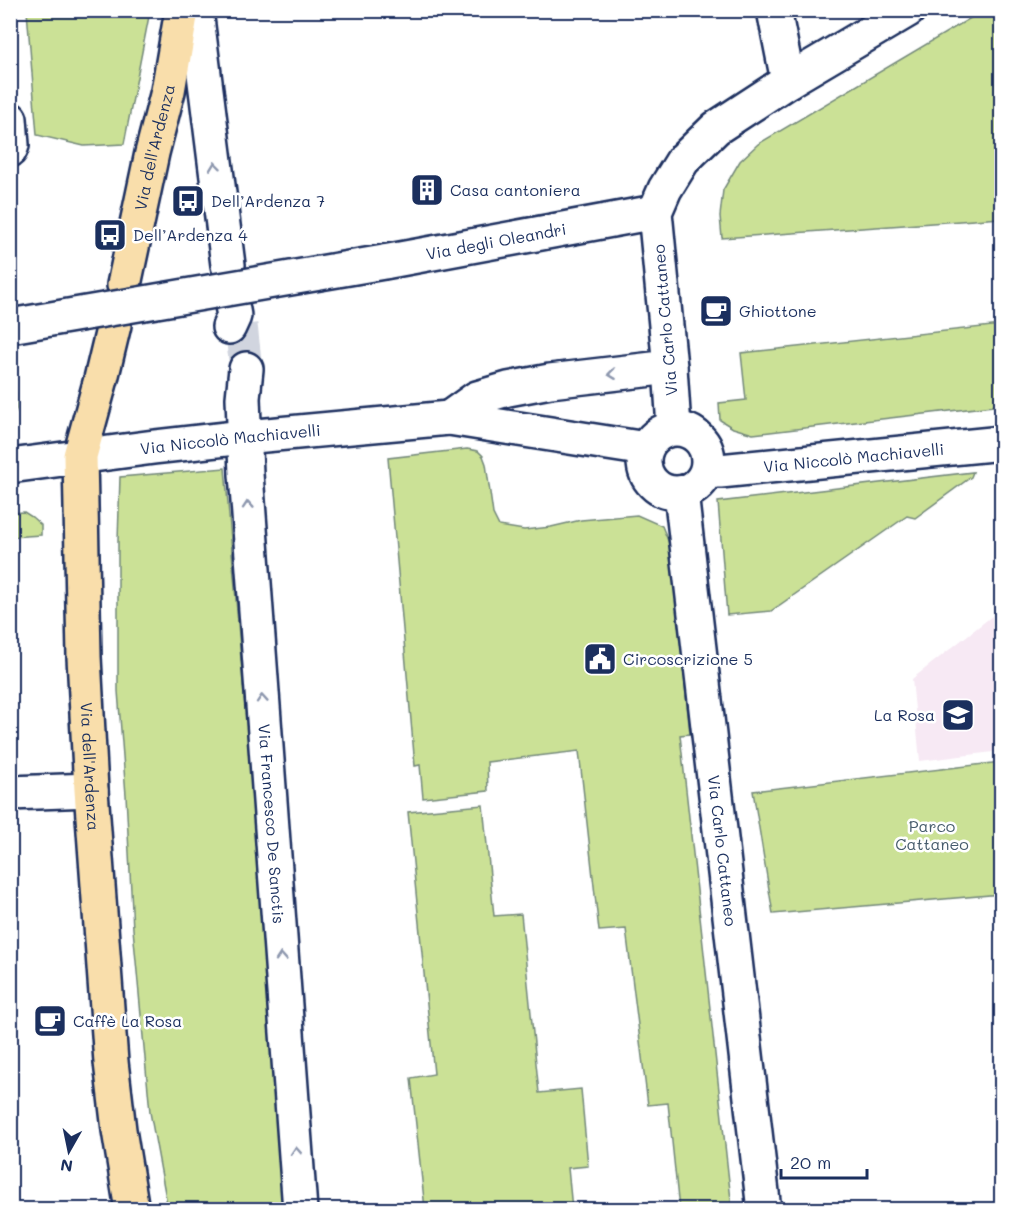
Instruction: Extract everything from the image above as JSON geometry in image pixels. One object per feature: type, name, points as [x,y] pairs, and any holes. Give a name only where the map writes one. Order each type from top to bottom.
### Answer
[{"type":"main road","name":"Via dell'Ardenza","points":[[124,285],[152,153],[168,91],[182,10]]},
{"type":"main road","name":"Via dell'Ardenza","points":[[114,325],[80,456],[84,657],[90,790],[111,1062],[118,1130],[132,1209]]},
{"type":"street","points":[[196,10],[228,266]]},
{"type":"street","points":[[774,10],[788,81]]},
{"type":"street","points":[[655,212],[673,174],[690,152],[716,128],[788,81],[908,10]]},
{"type":"street","points":[[10,120],[12,145],[10,150]]},
{"type":"street","name":"Via degli Oleandri","points":[[10,326],[384,262],[655,212]]},
{"type":"street","name":"Via Carlo Cattaneo","points":[[655,212],[674,428]]},
{"type":"street","points":[[449,418],[477,398],[508,389],[550,381],[670,367]]},
{"type":"street","name":"Via Francesco De Sanctis","points":[[240,379],[300,1209]]},
{"type":"street","name":"Via Niccolò Machiavelli","points":[[10,466],[244,437],[449,418],[628,448],[646,449]]},
{"type":"street","points":[[674,428],[687,430],[698,436],[708,453],[708,466],[704,479],[694,488],[681,493],[663,491],[650,479],[644,465],[646,449],[652,439],[674,428]]},
{"type":"street","name":"Via Niccolò Machiavelli","points":[[708,466],[720,471],[1002,443]]},
{"type":"street","name":"Via Carlo Cattaneo","points":[[681,493],[764,1209]]},
{"type":"street","points":[[10,793],[90,790]]},
{"type":"shaded area","name":"La Rosa","points":[[1001,609],[1001,751],[920,761],[912,679]]},
{"type":"green space","points":[[984,10],[1001,11],[1001,218],[722,238],[720,216],[723,190],[740,161],[758,144]]},
{"type":"green space","points":[[27,11],[150,11],[124,144],[84,146],[37,135]]},
{"type":"green space","points":[[1001,325],[1001,405],[753,434],[733,428],[720,420],[719,403],[746,400],[741,353]]},
{"type":"green space","points":[[16,393],[16,409],[11,426],[11,394]]},
{"type":"green space","points":[[467,449],[478,451],[483,456],[493,514],[499,526],[524,530],[581,520],[637,515],[662,526],[671,548],[690,734],[680,735],[732,1209],[679,1209],[668,1103],[648,1105],[626,929],[599,931],[579,751],[487,762],[488,791],[423,798],[420,765],[415,766],[388,458]]},
{"type":"green space","points":[[225,468],[287,1209],[168,1209],[150,1112],[133,929],[118,691],[120,477]]},
{"type":"green space","points":[[973,472],[971,477],[915,518],[907,516],[771,611],[727,615],[718,502]]},
{"type":"green space","points":[[24,512],[41,525],[41,535],[11,537],[11,513]]},
{"type":"green space","name":"Parco Cattaneo","points":[[1001,762],[1001,894],[773,914],[753,791]]},
{"type":"green space","points":[[483,805],[494,916],[521,914],[539,1093],[581,1089],[588,1166],[568,1168],[572,1209],[425,1209],[411,1078],[434,1074],[408,812]]},
{"type":"tunnel","points":[[241,325],[246,369]]},
{"type":"place","name":"Casa cantoniera","points":[[427,190]]},
{"type":"place","name":"Dell’Ardenza 7","points":[[188,201]]},
{"type":"place","name":"Dell’Ardenza 4","points":[[110,235]]},
{"type":"place","name":"Ghiottone","points":[[716,311]]},
{"type":"place","name":"Circoscrizione 5","points":[[600,659]]},
{"type":"place","name":"La Rosa","points":[[958,715]]},
{"type":"place","name":"Caffè La Rosa","points":[[50,1021]]}]
